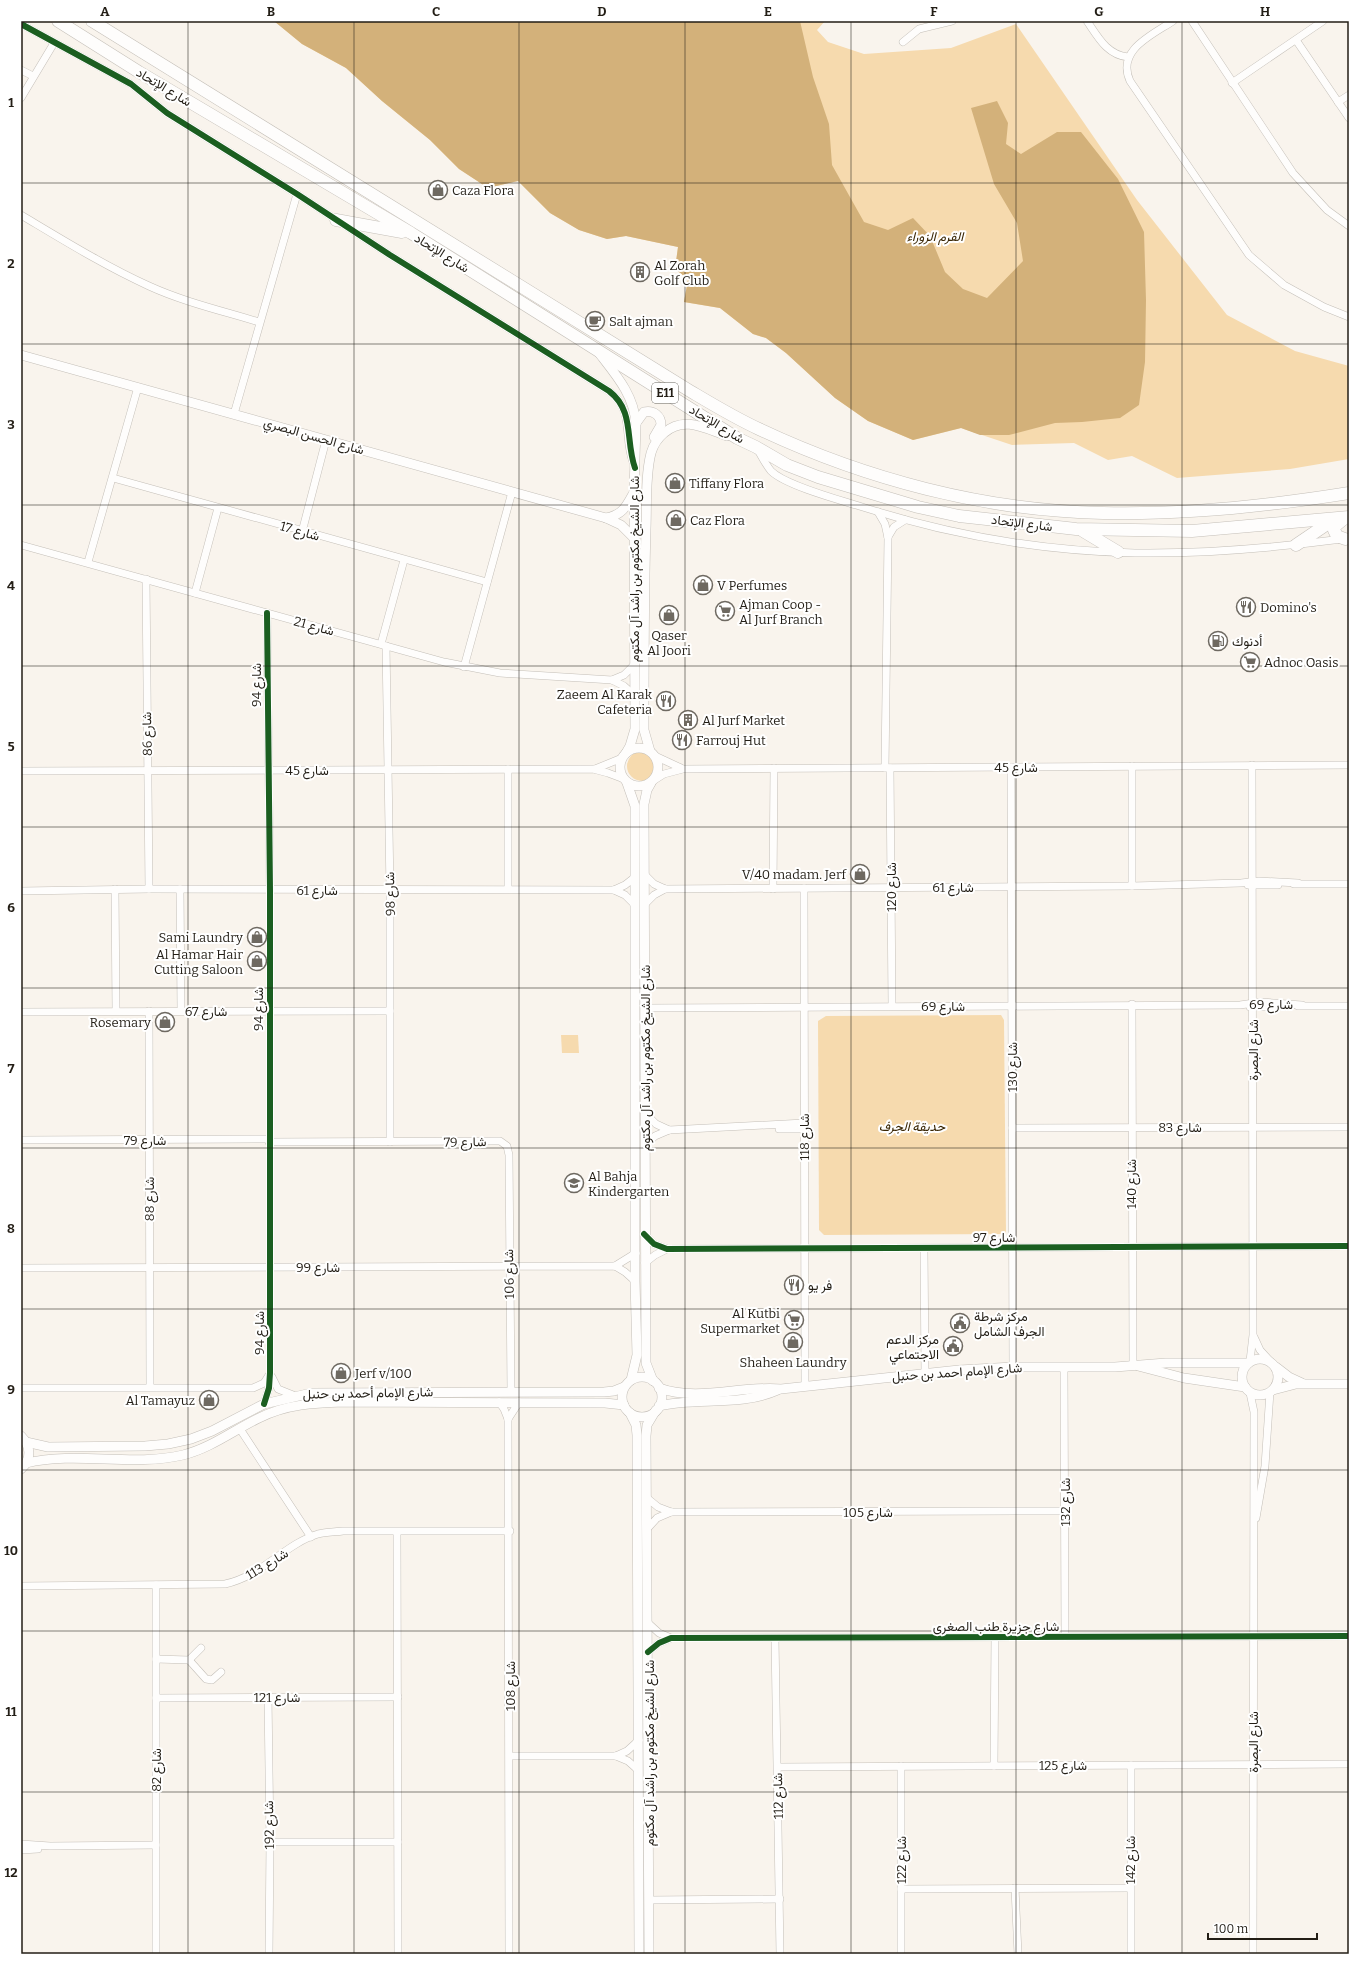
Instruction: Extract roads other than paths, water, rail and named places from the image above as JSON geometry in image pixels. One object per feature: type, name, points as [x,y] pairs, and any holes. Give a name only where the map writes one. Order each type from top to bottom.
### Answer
[{"type":"highway","name":"شارع الإتحاد","points":[[58,21],[139,72],[411,233],[737,438],[787,465],[818,477],[918,506],[959,516],[1076,529],[1192,531],[1343,518]]},
{"type":"highway","name":"شارع الإتحاد","points":[[92,21],[690,391],[757,428],[819,455],[867,471],[961,496],[1010,504],[1078,512],[1167,512],[1291,502],[1349,493]]},
{"type":"highway","points":[[336,220],[411,233]]},
{"type":"highway","points":[[1343,518],[1335,526],[1334,530],[1337,536],[1347,538]]},
{"type":"highway","points":[[1296,545],[1343,518]]},
{"type":"highway","points":[[1076,529],[1094,537],[1118,552]]},
{"type":"street","points":[[903,42],[920,30],[952,21]]},
{"type":"street","points":[[1087,21],[1109,51],[1118,56],[1128,57]]},
{"type":"street","points":[[1173,21],[1138,45],[1128,57],[1126,68],[1130,81],[1249,255],[1284,285],[1324,307],[1349,317]]},
{"type":"street","points":[[1192,21],[1292,173],[1327,210],[1349,226]]},
{"type":"street","points":[[1232,83],[1323,21]]},
{"type":"street","points":[[21,24],[130,84],[167,113],[615,396],[621,402],[627,418],[630,452],[635,468]]},
{"type":"street","points":[[1296,40],[1349,118]]},
{"type":"street","points":[[21,98],[54,43]]},
{"type":"street","points":[[21,70],[34,76]]},
{"type":"street","points":[[1338,102],[1349,95]]},
{"type":"street","points":[[234,414],[297,194]]},
{"type":"street","points":[[21,215],[116,270],[150,287],[171,295],[260,322]]},
{"type":"street","name":"شارع الشيخ مكتوم بن راشد آل مكتوم","points":[[594,348],[620,379],[630,396],[636,414],[634,492],[634,733],[630,746],[624,756]]},
{"type":"street","name":"شارع الحسن البصري","points":[[21,355],[606,518],[621,524],[634,538]]},
{"type":"street","points":[[88,562],[138,387]]},
{"type":"street","points":[[636,424],[644,412],[652,412],[659,417],[661,425],[653,441],[652,449]]},
{"type":"street","name":"شارع الشيخ مكتوم بن راشد آل مكتوم","points":[[652,754],[644,730],[644,693],[646,526],[649,466],[652,449],[666,431],[686,424],[702,426],[737,438]]},
{"type":"street","points":[[302,532],[326,440]]},
{"type":"street","points":[[756,447],[767,466],[779,477],[836,499],[905,520],[1010,541],[1075,550],[1118,552],[1259,549],[1347,538]]},
{"type":"street","name":"شارع 17","points":[[113,478],[302,532],[487,582]]},
{"type":"street","points":[[464,667],[512,492]]},
{"type":"street","points":[[606,518],[621,513],[634,492]]},
{"type":"street","points":[[195,593],[218,508]]},
{"type":"street","name":"شارع 120","points":[[878,512],[885,524],[888,538],[888,768],[892,1006]]},
{"type":"street","points":[[888,538],[894,526],[905,520]]},
{"type":"street","name":"شارع 21","points":[[21,545],[88,562],[464,667],[518,675],[612,680],[624,686],[634,695]]},
{"type":"street","name":"شارع 98","points":[[390,1142],[390,890],[384,645],[404,560]]},
{"type":"street","name":"شارع 86","points":[[146,578],[149,888]]},
{"type":"street","name":"شارع 94","points":[[266,1400],[270,1373],[270,890],[267,613]]},
{"type":"street","points":[[612,680],[624,675],[634,665]]},
{"type":"street","points":[[635,748],[652,754],[658,766],[658,771],[652,782],[637,786],[626,781],[620,769],[624,756],[635,748]]},
{"type":"street","name":"شارع 45","points":[[652,754],[667,763],[683,769]]},
{"type":"street","name":"شارع 45","points":[[592,769],[624,756]]},
{"type":"street","name":"شارع البصرة","points":[[1249,1362],[1253,1335],[1252,765]]},
{"type":"street","name":"شارع 45","points":[[652,782],[664,774],[683,769],[1349,765]]},
{"type":"street","points":[[1132,766],[1132,886]]},
{"type":"street","name":"شارع 130","points":[[1011,767],[1013,1367]]},
{"type":"street","points":[[773,888],[774,768]]},
{"type":"street","points":[[508,769],[508,889]]},
{"type":"street","name":"شارع 45","points":[[21,771],[592,769],[608,773],[626,781]]},
{"type":"street","name":"شارع الشيخ مكتوم بن راشد آل مكتوم","points":[[626,781],[635,806],[635,1281],[637,1355],[628,1383]]},
{"type":"street","name":"شارع الشيخ مكتوم بن راشد آل مكتوم","points":[[652,782],[645,797],[644,804],[646,876],[646,1114],[644,1234],[646,1363],[656,1384]]},
{"type":"street","points":[[646,876],[654,884],[665,889]]},
{"type":"street","points":[[614,890],[625,885],[634,878]]},
{"type":"street","name":"شارع 61","points":[[1340,883],[1349,881]]},
{"type":"street","name":"شارع 61","points":[[665,889],[1132,886],[1240,883],[1349,884]]},
{"type":"street","name":"شارع 61","points":[[21,891],[149,888],[270,890],[614,890]]},
{"type":"street","name":"شارع 118","points":[[804,888],[805,1386]]},
{"type":"street","points":[[115,889],[116,1011]]},
{"type":"street","points":[[180,889],[181,1011]]},
{"type":"street","points":[[646,904],[654,895],[665,889]]},
{"type":"street","points":[[614,890],[625,895],[634,904]]},
{"type":"street","name":"شارع 69","points":[[645,1008],[1132,1004],[1347,1005]]},
{"type":"street","name":"شارع 140","points":[[1132,1004],[1131,1247],[1133,1365]]},
{"type":"street","name":"شارع 88","points":[[149,1011],[150,1387]]},
{"type":"street","name":"شارع 67","points":[[21,1012],[390,1011]]},
{"type":"street","points":[[646,1114],[656,1124],[669,1130]]},
{"type":"street","points":[[645,1146],[655,1136],[669,1130],[804,1126]]},
{"type":"street","name":"شارع 83","points":[[1012,1128],[1349,1127]]},
{"type":"street","name":"شارع 79","points":[[21,1140],[390,1142],[500,1141],[507,1146],[508,1155]]},
{"type":"street","name":"شارع 106","points":[[508,1155],[511,1392]]},
{"type":"street","name":"شارع 97","points":[[644,1234],[654,1244],[667,1249],[1349,1246]]},
{"type":"street","points":[[924,1248],[925,1373]]},
{"type":"street","points":[[645,1263],[655,1255],[667,1249]]},
{"type":"street","points":[[635,1281],[615,1266],[636,1253]]},
{"type":"street","name":"شارع 99","points":[[21,1268],[615,1266]]},
{"type":"street","name":"شارع البصرة","points":[[1253,1335],[1260,1350],[1273,1365]]},
{"type":"street","points":[[1304,1383],[1289,1377],[1263,1359],[1249,1362],[1242,1374],[1248,1390],[1258,1395],[1288,1385],[1304,1383],[1349,1384]]},
{"type":"street","name":"شارع الإمام احمد بن حنبل","points":[[656,1384],[674,1392],[689,1393],[764,1388],[781,1389],[925,1373],[1013,1367],[1115,1367],[1133,1365],[1249,1362]]},
{"type":"street","name":"شارع الإمام احمد بن حنبل","points":[[1133,1365],[1184,1378],[1248,1390]]},
{"type":"street","points":[[1271,1391],[1278,1379],[1273,1365]]},
{"type":"street","name":"شارع 132","points":[[1064,1367],[1065,1637]]},
{"type":"street","points":[[21,1388],[253,1388],[264,1383],[270,1373]]},
{"type":"street","name":"شارع 94","points":[[270,1373],[278,1389],[293,1396]]},
{"type":"street","points":[[640,1377],[656,1384],[661,1397],[658,1408],[643,1416],[627,1409],[622,1396],[628,1383],[640,1377]]},
{"type":"street","name":"شارع الإمام أحمد بن حنبل","points":[[22,1438],[48,1447],[145,1446],[168,1444],[191,1439],[212,1431],[266,1400],[293,1396],[328,1392],[604,1392],[614,1391],[628,1383]]},
{"type":"street","points":[[253,1388],[266,1400]]},
{"type":"street","name":"شارع الإمام احمد بن حنبل","points":[[658,1408],[682,1402],[747,1400],[765,1396],[781,1389]]},
{"type":"street","name":"شارع البصرة","points":[[1248,1390],[1254,1412],[1253,1954]]},
{"type":"street","name":"شارع البصرة","points":[[1254,1530],[1265,1466],[1271,1391]]},
{"type":"street","name":"شارع 108","points":[[499,1402],[508,1419],[510,1531],[509,1954]]},
{"type":"street","points":[[508,1419],[519,1402]]},
{"type":"street","name":"شارع الإمام أحمد بن حنبل","points":[[24,1466],[46,1459],[167,1458],[195,1451],[273,1412],[302,1404],[605,1402],[627,1409]]},
{"type":"street","name":"شارع الشيخ مكتوم بن راشد آل مكتوم","points":[[649,1954],[646,1430],[650,1420],[658,1408]]},
{"type":"street","name":"شارع الشيخ مكتوم بن راشد آل مكتوم","points":[[627,1409],[637,1430],[640,1954]]},
{"type":"street","points":[[240,1429],[311,1537]]},
{"type":"street","points":[[22,1438],[29,1456],[24,1466]]},
{"type":"street","name":"شارع 105","points":[[647,1498],[658,1507],[671,1512],[1065,1511]]},
{"type":"street","name":"شارع 105","points":[[647,1529],[657,1518],[671,1512]]},
{"type":"street","name":"شارع 113","points":[[21,1586],[215,1585],[236,1582],[254,1573],[311,1537],[337,1532],[510,1531]]},
{"type":"street","points":[[397,1532],[398,1954]]},
{"type":"street","name":"شارع 82","points":[[156,1585],[156,1954]]},
{"type":"street","name":"شارع جزيرة طنب الصغرى","points":[[648,1623],[658,1633],[671,1638],[1349,1636]]},
{"type":"street","points":[[994,1766],[995,1637]]},
{"type":"street","name":"شارع جزيرة طنب الصغرى","points":[[648,1652],[658,1643],[671,1638]]},
{"type":"street","name":"شارع 112","points":[[775,1638],[780,1954]]},
{"type":"street","points":[[189,1660],[201,1648]]},
{"type":"street","points":[[156,1659],[189,1660],[209,1680],[221,1672]]},
{"type":"street","name":"شارع 192","points":[[268,1697],[270,1842],[269,1954]]},
{"type":"street","name":"شارع 121","points":[[156,1698],[398,1697]]},
{"type":"street","points":[[616,1756],[627,1751],[639,1740]]},
{"type":"street","points":[[510,1756],[616,1756],[628,1761],[638,1770]]},
{"type":"street","name":"شارع 125","points":[[778,1767],[1349,1764]]},
{"type":"street","name":"شارع 142","points":[[1131,1765],[1131,1954]]},
{"type":"street","name":"شارع 122","points":[[901,1954],[902,1766]]},
{"type":"street","points":[[270,1842],[398,1842]]},
{"type":"street","points":[[21,1844],[50,1846],[156,1847]]},
{"type":"street","points":[[21,1850],[50,1846]]},
{"type":"street","points":[[1018,1888],[1018,1954]]},
{"type":"street","points":[[901,1889],[1130,1888]]},
{"type":"street","points":[[649,1900],[780,1899]]},
{"type":"place","name":"Caza Flora","points":[[438,190]]},
{"type":"place","name":"Al Zorah Golf Club","points":[[640,272]]},
{"type":"place","name":"Salt ajman","points":[[595,321]]},
{"type":"place","name":"Tiffany Flora","points":[[675,483]]},
{"type":"place","name":"Caz Flora","points":[[676,520]]},
{"type":"place","name":"V Perfumes","points":[[703,585]]},
{"type":"place","name":"Domino's","points":[[1246,607]]},
{"type":"place","name":"Ajman Coop - Al Jurf Branch","points":[[725,611]]},
{"type":"place","name":"Qaser Al Joori","points":[[669,615]]},
{"type":"place","name":"أدنوك","points":[[1218,641]]},
{"type":"place","name":"Adnoc Oasis","points":[[1250,662]]},
{"type":"place","name":"Zaeem Al Karak Cafeteria","points":[[666,701]]},
{"type":"place","name":"Al Jurf Market","points":[[688,720]]},
{"type":"place","name":"Farrouj Hut","points":[[682,740]]},
{"type":"place","name":"V/40 madam. Jerf","points":[[860,874]]},
{"type":"place","name":"Sami Laundry","points":[[257,937]]},
{"type":"place","name":"Al Hamar Hair Cutting Saloon","points":[[257,961]]},
{"type":"place","name":"Rosemary","points":[[165,1022]]},
{"type":"place","name":"Al Bahja Kindergarten","points":[[574,1183]]},
{"type":"place","name":"فر يو","points":[[794,1285]]},
{"type":"place","name":"Al Kutbi Supermarket","points":[[794,1320]]},
{"type":"place","name":"مركز شرطة الجرف الشامل","points":[[960,1323]]},
{"type":"place","name":"Shaheen Laundry","points":[[793,1342]]},
{"type":"place","name":"مركز الدعم الاجتماعي","points":[[953,1346]]},
{"type":"place","name":"Jerf v/100","points":[[341,1373]]},
{"type":"place","name":"Al Tamayuz","points":[[209,1400]]},
{"type":"park label","name":"القرم الزوراء","points":[[935,236]]},
{"type":"park label","name":"حديقة الجرف","points":[[912,1126]]}]
